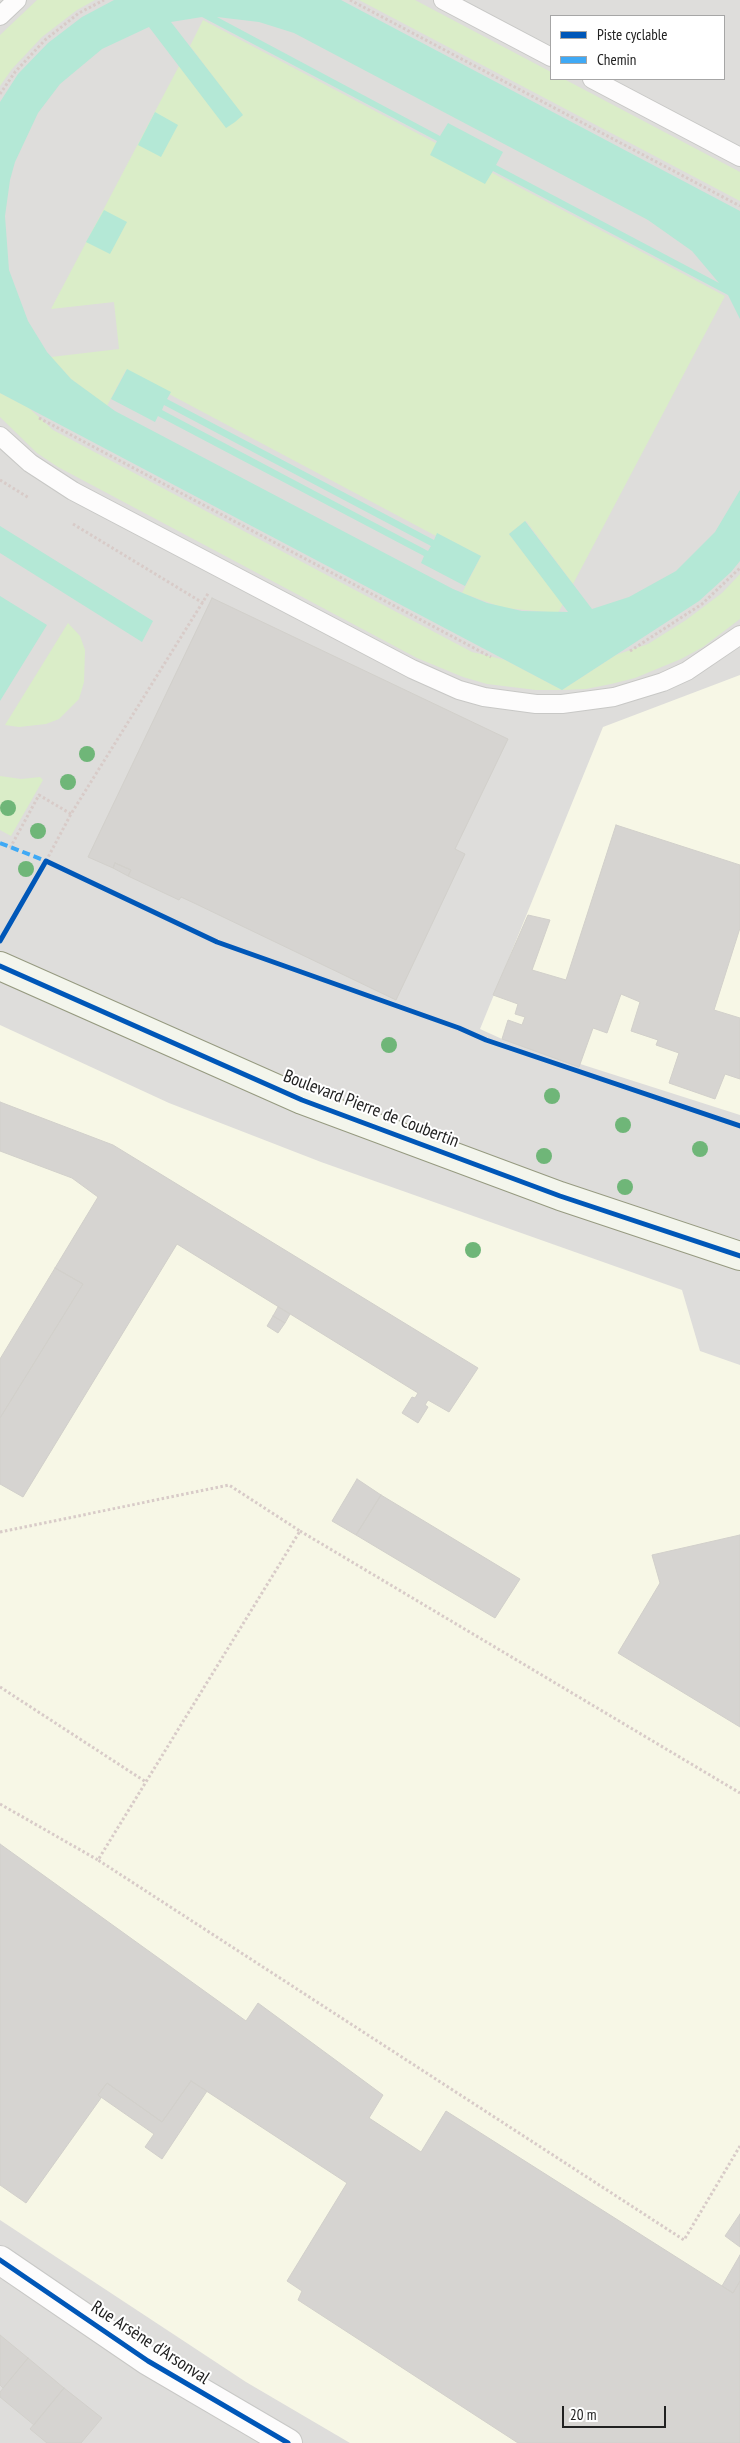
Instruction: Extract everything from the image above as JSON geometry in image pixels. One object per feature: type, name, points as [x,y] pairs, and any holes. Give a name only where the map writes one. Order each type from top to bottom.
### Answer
[{"type":"street","name":"Boulevard Pierre de Coubertin","points":[[0,966],[302,1100],[560,1196],[740,1256]]},
{"type":"street","name":"Rue Arsène d'Arsonval","points":[[0,2260],[148,2361],[288,2443]]},
{"type":"lane","points":[[0,16],[17,0]]},
{"type":"lane","points":[[443,0],[550,56]]},
{"type":"lane","points":[[594,80],[740,157]]},
{"type":"lane","points":[[0,436],[30,462],[58,482],[434,681],[459,690],[510,701],[562,704],[614,697],[639,690],[687,671],[740,635]]},
{"type":"path","points":[[0,94],[15,72],[44,40],[79,13],[104,0]]},
{"type":"path","points":[[350,0],[740,206]]},
{"type":"path","points":[[39,418],[491,656]]},
{"type":"path","points":[[0,480],[34,500]]},
{"type":"path","points":[[68,521],[203,603]]},
{"type":"path","points":[[630,651],[702,604],[740,568]]},
{"type":"path","points":[[42,869],[71,814],[223,570]]},
{"type":"path","points":[[10,848],[39,794],[71,814]]},
{"type":"path","points":[[46,861],[55,865]]},
{"type":"path","points":[[0,1532],[229,1485],[300,1531],[740,1793]]},
{"type":"path","points":[[98,1860],[300,1531]]},
{"type":"path","points":[[0,1687],[146,1782]]},
{"type":"path","points":[[0,1804],[98,1860],[684,2240],[740,2146]]},
{"type":"shaded area","points":[[0,0],[740,0],[740,2443],[0,2443]]},
{"type":"shaded area","points":[[740,675],[740,1115],[502,1039],[480,1029],[603,727]]},
{"type":"shaded area","points":[[0,1025],[169,1103],[321,1162],[682,1290],[700,1351],[740,1365],[740,2443],[350,2443],[246,2382],[0,2220]]},
{"type":"green space","points":[[37,0],[95,0],[77,10],[42,37],[12,69],[0,86],[0,35]]},
{"type":"green space","points":[[114,0],[341,0],[740,211],[740,319],[728,295],[493,171],[485,184],[430,155],[437,141],[202,17],[171,22],[243,115],[235,122],[226,128],[149,27],[102,49],[60,84],[38,113],[15,162],[10,180],[5,216],[9,270],[28,321],[47,352],[71,379],[115,411],[453,589],[487,603],[522,611],[568,612],[509,534],[525,521],[592,609],[629,597],[676,571],[715,532],[740,490],[740,561],[731,572],[699,601],[562,690],[0,393],[0,102],[18,74],[48,43],[82,17]],"holes":[[[217,17],[259,22],[294,33],[648,220],[692,251],[719,283],[496,165],[503,152],[448,123],[440,136]]]},
{"type":"green space","points":[[359,0],[415,0],[550,71],[550,80],[566,80],[740,172],[740,201]]},
{"type":"green space","points":[[203,20],[725,296],[573,584],[526,521],[509,534],[563,604],[558,613],[504,608],[462,593],[481,556],[438,534],[436,536],[126,370],[107,406],[71,379],[51,357],[119,349],[114,302],[51,309],[179,66],[226,127],[242,115],[190,46]]},
{"type":"green space","points":[[155,112],[178,125],[161,157],[138,145]]},
{"type":"green space","points":[[104,210],[127,222],[110,254],[86,242]]},
{"type":"green space","points":[[127,369],[171,392],[167,399],[434,540],[437,533],[481,556],[465,586],[421,563],[424,556],[158,416],[155,422],[111,399]],"holes":[[[164,405],[431,546],[428,551],[162,410]]]},
{"type":"green space","points":[[0,393],[29,408],[53,430],[472,652],[505,660],[562,690],[536,690],[487,684],[463,677],[417,658],[58,467],[37,453],[0,417]]},
{"type":"green space","points":[[0,526],[153,621],[142,642],[0,553]]},
{"type":"green space","points":[[740,574],[740,619],[703,647],[681,659],[635,678],[586,689],[562,690],[616,655],[648,644],[686,620],[722,593]]},
{"type":"green space","points":[[0,596],[47,625],[0,701]]},
{"type":"green space","points":[[68,623],[80,636],[85,650],[84,682],[79,699],[59,719],[46,724],[19,727],[5,725]]},
{"type":"green space","points":[[0,776],[21,779],[40,777],[43,780],[11,836],[0,830]]},
{"type":"building","points":[[212,598],[508,739],[455,849],[465,854],[396,1000],[194,903],[181,897],[179,900],[128,876],[131,870],[115,863],[113,868],[88,857]]},
{"type":"building","points":[[616,825],[740,865],[740,928],[714,1010],[740,1018],[740,1079],[725,1074],[715,1099],[669,1083],[679,1053],[656,1045],[658,1040],[631,1031],[640,1002],[621,994],[607,1033],[593,1028],[579,1067],[502,1039],[508,1020],[522,1025],[525,1017],[515,1014],[518,1004],[493,995],[528,915],[550,920],[532,970],[566,980]]},
{"type":"building","points":[[115,863],[131,870],[128,876],[113,868]]},
{"type":"building","points":[[0,1102],[113,1145],[478,1368],[449,1412],[428,1400],[425,1405],[428,1407],[418,1423],[402,1413],[412,1397],[415,1398],[418,1393],[177,1244],[23,1497],[0,1484],[0,1418],[83,1284],[55,1268],[98,1197],[72,1178],[0,1151]]},
{"type":"building","points":[[55,1268],[83,1284],[0,1418],[0,1359]]},
{"type":"building","points":[[278,1307],[290,1314],[285,1323],[273,1316]]},
{"type":"building","points":[[273,1316],[285,1323],[278,1333],[267,1326]]},
{"type":"building","points":[[357,1479],[381,1495],[356,1535],[332,1521]]},
{"type":"building","points":[[381,1495],[520,1579],[495,1618],[356,1535]]},
{"type":"building","points":[[740,1535],[740,1727],[618,1653],[660,1583],[652,1555]]},
{"type":"building","points":[[0,1844],[246,2021],[258,2003],[383,2095],[369,2118],[421,2152],[446,2111],[733,2293],[740,2281],[740,2443],[518,2443],[298,2300],[302,2291],[287,2281],[347,2183],[191,2081],[162,2122],[107,2083],[98,2095],[101,2098],[26,2203],[0,2185]]},
{"type":"building","points":[[191,2081],[207,2091],[162,2159],[145,2147],[154,2134],[98,2095],[107,2083],[162,2122]]},
{"type":"building","points":[[740,2214],[740,2247],[725,2236]]},
{"type":"building","points":[[740,2255],[740,2281],[733,2293],[722,2286]]},
{"type":"building","points":[[0,2335],[28,2358],[3,2388],[0,2385]]},
{"type":"building","points":[[28,2358],[64,2388],[34,2425],[0,2397],[0,2392]]},
{"type":"building","points":[[64,2388],[102,2418],[81,2443],[47,2443],[30,2429]]},
{"type":"marked path","points":[[0,843],[46,861]]},
{"type":"cycle path","points":[[0,941],[46,861],[217,942],[459,1028],[486,1040],[740,1126]]},
{"type":"cycle path","points":[[0,966],[302,1100],[560,1196],[740,1256]]},
{"type":"cycle path","points":[[0,2260],[148,2361],[288,2443]]}]
